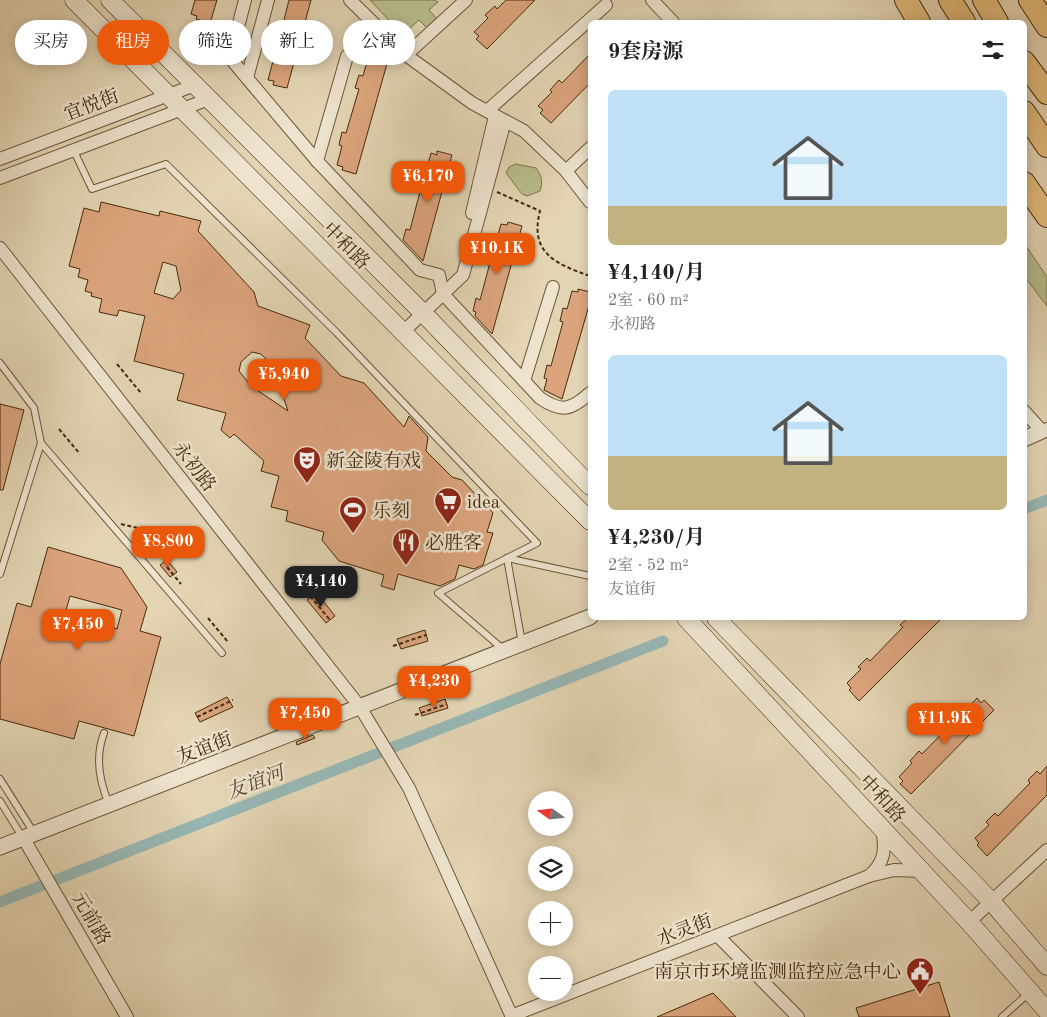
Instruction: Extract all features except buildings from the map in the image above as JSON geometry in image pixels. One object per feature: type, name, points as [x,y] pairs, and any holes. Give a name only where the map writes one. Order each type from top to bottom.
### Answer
[{"type":"highway","points":[[906,0],[919,20]]},
{"type":"highway","points":[[950,0],[963,20]]},
{"type":"highway","points":[[984,0],[997,20]]},
{"type":"highway","points":[[1030,0],[1047,26]]},
{"type":"highway","points":[[1027,66],[1047,94]]},
{"type":"highway","points":[[1027,116],[1047,146]]},
{"type":"highway","points":[[1027,187],[1047,216]]},
{"type":"main road","name":"中和路","points":[[74,0],[588,518]]},
{"type":"main road","name":"中和路","points":[[110,0],[423,313],[588,484]]},
{"type":"main road","name":"中和路","points":[[688,620],[969,922],[1047,1011]]},
{"type":"main road","name":"中和路","points":[[718,620],[991,901],[1047,966]]},
{"type":"street","points":[[245,0],[230,58],[317,161],[420,270],[439,275],[443,294],[540,398],[551,406],[563,409],[576,405],[588,395]]},
{"type":"street","points":[[247,78],[268,0]]},
{"type":"street","points":[[350,0],[370,20]]},
{"type":"street","points":[[415,47],[466,0]]},
{"type":"street","points":[[652,0],[671,20]]},
{"type":"street","points":[[591,20],[606,5]]},
{"type":"street","points":[[454,283],[496,116],[588,23]]},
{"type":"street","points":[[415,61],[496,116],[524,131],[566,171],[588,199]]},
{"type":"street","points":[[317,161],[344,65]]},
{"type":"street","name":"宜悦街","points":[[0,158],[195,85]]},
{"type":"street","points":[[0,178],[209,99]]},
{"type":"street","points":[[403,332],[463,275],[488,185],[496,116]]},
{"type":"street","points":[[566,171],[588,150]]},
{"type":"street","name":"永初路","points":[[0,248],[360,707],[409,788],[512,1017]]},
{"type":"street","points":[[524,381],[553,287]]},
{"type":"street","points":[[1027,414],[1045,430],[1027,438]]},
{"type":"street","name":"友谊街","points":[[0,847],[588,618]]},
{"type":"street","points":[[869,876],[882,860],[886,845],[881,828]]},
{"type":"street","name":"元前路","points":[[29,836],[52,888],[127,1017]]},
{"type":"street","points":[[969,922],[1047,850]]},
{"type":"street","name":"水灵街","points":[[512,1017],[869,876],[894,870],[922,871]]},
{"type":"street","points":[[718,936],[798,1017]]},
{"type":"lane","points":[[74,149],[92,189],[166,164],[336,332],[537,543],[438,593],[504,651]]},
{"type":"lane","points":[[0,363],[34,408],[41,443],[0,574]]},
{"type":"lane","points":[[41,443],[222,653]]},
{"type":"lane","points":[[522,644],[507,558],[588,576]]},
{"type":"lane","points":[[104,733],[99,746],[98,764],[103,789],[109,805]]},
{"type":"lane","points":[[0,779],[29,836]]},
{"type":"lane","points":[[0,801],[29,836]]},
{"type":"lane","points":[[1002,1017],[1030,992]]},
{"type":"path","points":[[488,185],[501,194],[540,211],[536,228],[542,250],[557,263],[588,275]]},
{"type":"path","points":[[118,364],[141,393]]},
{"type":"path","points":[[59,429],[80,454]]},
{"type":"path","points":[[122,522],[142,529]]},
{"type":"path","points":[[167,566],[181,584]]},
{"type":"path","points":[[306,590],[330,620]]},
{"type":"path","points":[[208,618],[228,642]]},
{"type":"path","points":[[393,646],[426,636]]},
{"type":"path","points":[[197,717],[233,700]]},
{"type":"path","points":[[414,715],[447,704]]},
{"type":"green space","points":[[370,0],[435,0],[438,2],[429,10],[441,23],[431,32],[419,20],[415,24],[415,20],[389,20]]},
{"type":"green space","points":[[516,164],[536,168],[541,179],[540,191],[527,196],[522,194],[506,173],[509,167]]},
{"type":"green space","points":[[1027,247],[1047,277],[1047,306],[1027,280]]},
{"type":"waterway","name":"友谊河","points":[[1027,508],[1047,500]]},
{"type":"waterway","name":"友谊河","points":[[0,902],[663,641]]},
{"type":"place","name":"新金陵有戏","points":[[307,484]]},
{"type":"place","name":"idea","points":[[448,525]]},
{"type":"place","name":"乐刻","points":[[353,534]]},
{"type":"place","name":"必胜客","points":[[406,566]]},
{"type":"place","name":"南京市环境监测监控应急中心","points":[[920,995]]}]
